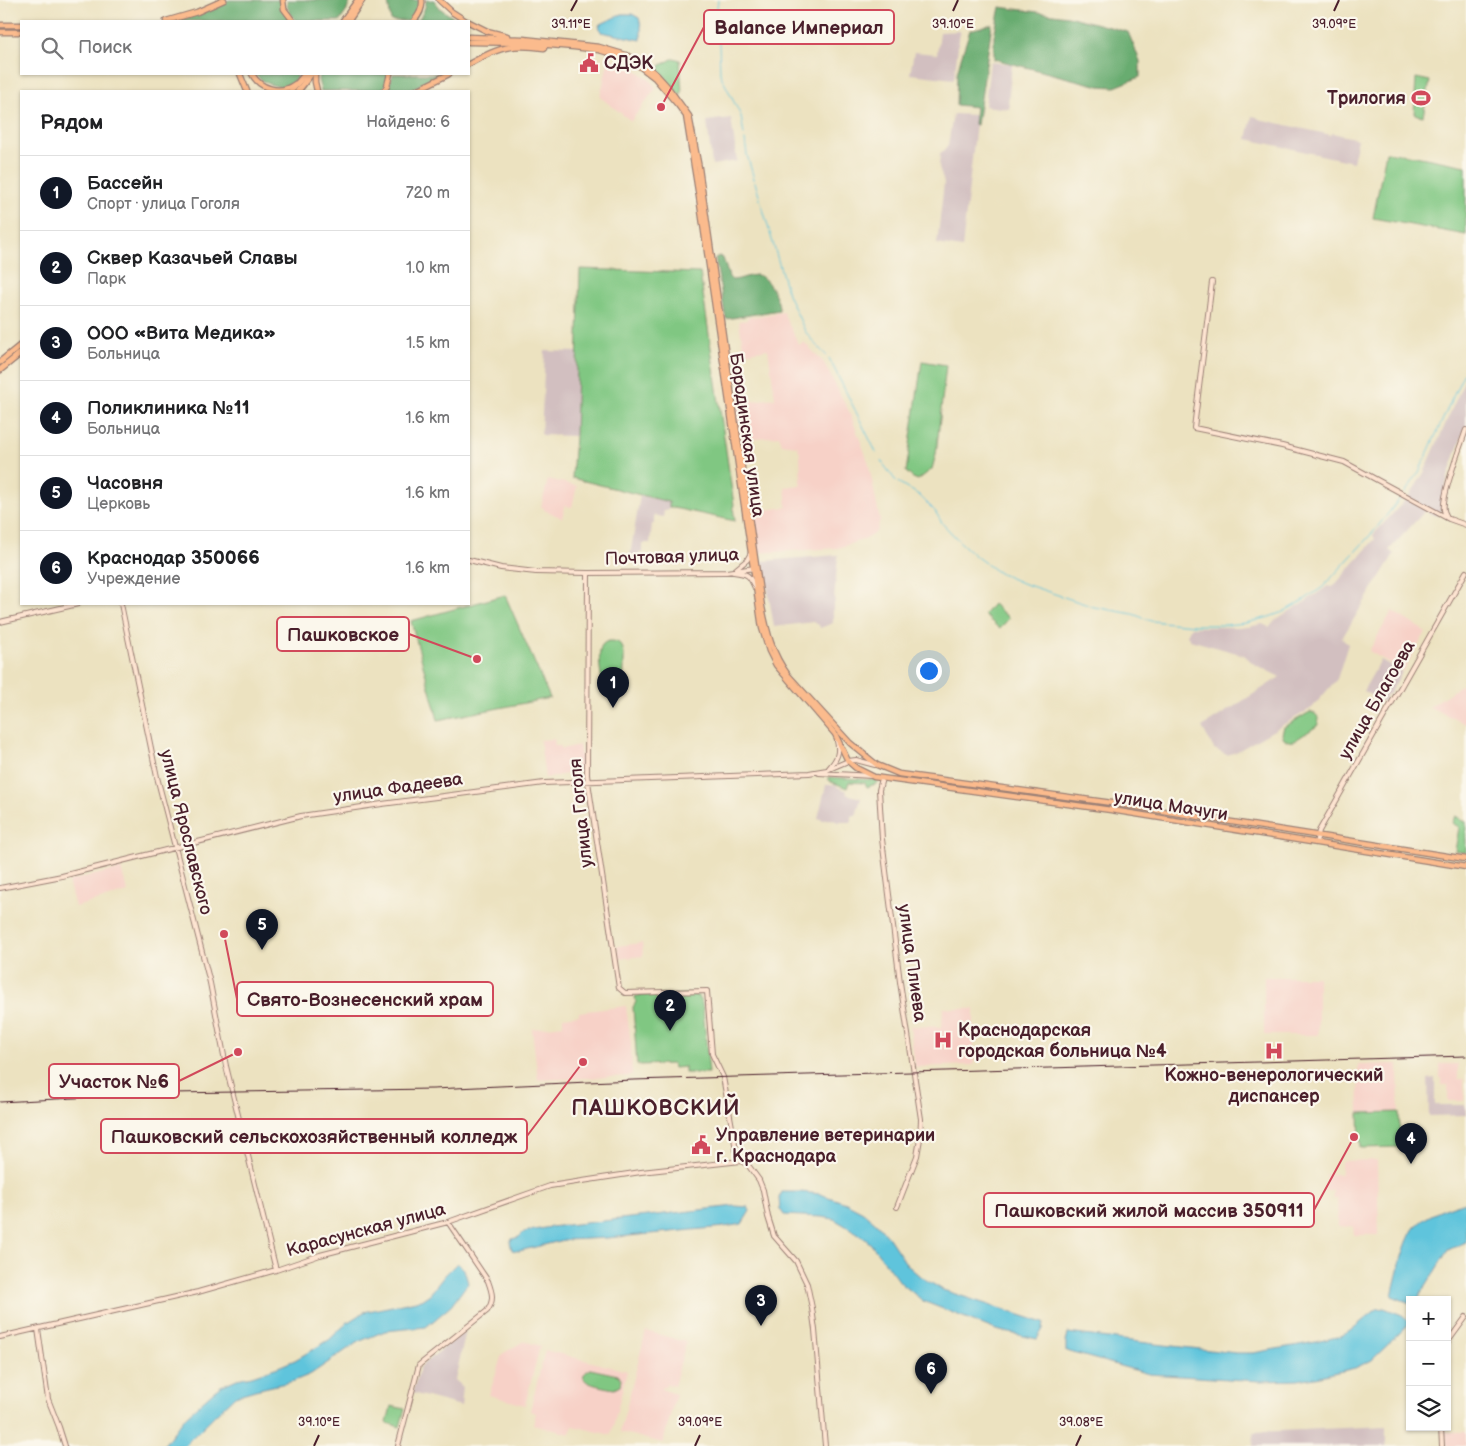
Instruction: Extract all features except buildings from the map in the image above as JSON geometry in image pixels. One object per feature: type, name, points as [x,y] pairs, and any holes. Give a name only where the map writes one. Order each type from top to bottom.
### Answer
[{"type":"highway","points":[[348,20],[361,0]]},
{"type":"highway","points":[[344,20],[351,14]]},
{"type":"highway","points":[[292,90],[304,75]]},
{"type":"highway","points":[[299,90],[312,75]]},
{"type":"highway","points":[[0,362],[20,345]]},
{"type":"highway","points":[[0,370],[20,354]]},
{"type":"main road","points":[[169,20],[197,12],[224,0]]},
{"type":"main road","points":[[283,0],[284,9],[292,20]]},
{"type":"main road","points":[[351,14],[352,0]]},
{"type":"main road","points":[[415,20],[421,11],[422,0]]},
{"type":"main road","points":[[439,0],[452,12],[465,20]]},
{"type":"main road","points":[[470,23],[487,31],[523,39]]},
{"type":"main road","points":[[2,24],[20,25]]},
{"type":"main road","points":[[0,32],[20,32]]},
{"type":"main road","points":[[470,36],[599,46],[626,55],[640,62],[650,71]]},
{"type":"main road","points":[[470,42],[526,43],[599,50],[638,64],[650,71]]},
{"type":"main road","points":[[470,64],[493,52],[513,47],[574,47]]},
{"type":"main road","name":"Бородинская улица","points":[[650,71],[678,105],[687,121],[751,552],[767,634],[779,663],[850,743],[878,765]]},
{"type":"main road","name":"Бородинская улица","points":[[650,71],[676,97],[689,116],[699,168],[754,568],[755,588],[762,628],[772,657],[783,674],[835,734],[848,761]]},
{"type":"main road","points":[[240,75],[247,90]]},
{"type":"main road","points":[[253,75],[260,84],[280,90],[293,86],[304,75]]},
{"type":"main road","points":[[313,75],[317,90]]},
{"type":"main road","points":[[385,90],[390,75]]},
{"type":"main road","points":[[417,90],[447,75]]},
{"type":"main road","points":[[848,761],[856,768],[872,776]]},
{"type":"main road","name":"улица Мачуги","points":[[878,765],[899,774],[1112,803],[1466,859]]},
{"type":"main road","name":"улица Мачуги","points":[[872,776],[1117,810],[1466,867]]},
{"type":"main road","points":[[948,788],[953,785],[950,781]]},
{"type":"main road","points":[[998,788],[995,791],[999,795]]},
{"type":"main road","points":[[1234,822],[1238,827],[1234,830]]},
{"type":"street","points":[[1212,282],[1194,428],[1344,462],[1448,519],[1466,526]]},
{"type":"street","points":[[1448,519],[1444,511],[1445,499],[1466,430]]},
{"type":"street","points":[[734,570],[747,560],[751,552]]},
{"type":"street","name":"Почтовая улица","points":[[470,560],[528,572],[726,572],[754,568]]},
{"type":"street","points":[[726,572],[746,574],[750,577],[755,588]]},
{"type":"street","name":"улица Благоева","points":[[1316,843],[1317,835],[1348,778],[1466,572]]},
{"type":"street","name":"улица Гоголя","points":[[588,573],[588,781],[619,988],[625,993],[707,991],[712,1054],[723,1077],[736,1151],[741,1161]]},
{"type":"street","points":[[0,622],[74,605]]},
{"type":"street","name":"улица Ярославского","points":[[121,605],[155,768],[210,983],[226,1066],[276,1270]]},
{"type":"street","points":[[827,770],[836,761],[839,753],[835,734]]},
{"type":"street","points":[[809,772],[827,770],[848,761],[856,760],[878,765]]},
{"type":"street","points":[[809,772],[872,776]]},
{"type":"street","name":"улица Фадеева","points":[[0,888],[62,876],[301,816],[544,783],[809,772]]},
{"type":"street","name":"улица Плиева","points":[[882,778],[879,790],[882,839],[900,982],[921,1118],[917,1156],[897,1208]]},
{"type":"street","points":[[741,1161],[754,1172],[763,1190],[774,1236],[796,1262],[809,1292],[815,1330],[825,1444]]},
{"type":"street","name":"Карасунская улица","points":[[0,1336],[198,1292],[276,1270],[320,1255],[448,1222],[550,1186],[641,1172],[741,1161]]},
{"type":"street","points":[[398,1446],[419,1365],[487,1311],[493,1301],[488,1281],[448,1222]]},
{"type":"street","points":[[1448,1341],[1466,1317]]},
{"type":"street","points":[[38,1329],[48,1399],[65,1446]]},
{"type":"street","points":[[1441,1431],[1442,1446]]},
{"type":"shaded area","points":[[960,31],[954,79],[910,74],[914,52],[937,54],[940,32]]},
{"type":"shaded area","points":[[609,58],[632,67],[650,80],[656,88],[631,121],[600,97]]},
{"type":"shaded area","points":[[990,62],[1012,64],[1009,109],[985,106]]},
{"type":"shaded area","points":[[953,114],[977,115],[962,248],[937,244],[944,183],[939,167],[940,154],[948,146]]},
{"type":"shaded area","points":[[1252,116],[1331,135],[1332,133],[1358,139],[1353,162],[1247,139]]},
{"type":"shaded area","points":[[731,118],[737,161],[712,165],[707,121]]},
{"type":"shaded area","points":[[783,312],[799,345],[804,342],[824,363],[850,413],[868,461],[880,520],[876,532],[867,538],[838,548],[756,553],[751,512],[787,507],[785,487],[801,485],[800,453],[797,446],[782,444],[779,436],[740,440],[734,398],[751,396],[752,401],[775,398],[768,349],[744,353],[739,321]]},
{"type":"shaded area","points":[[545,351],[578,352],[575,436],[541,435]]},
{"type":"shaded area","points":[[1466,377],[1466,425],[1448,476],[1441,509],[1437,516],[1425,511],[1389,550],[1394,554],[1342,638],[1348,644],[1337,679],[1312,708],[1236,752],[1227,755],[1214,749],[1202,727],[1280,677],[1254,664],[1244,655],[1190,640],[1187,635],[1191,627],[1248,627],[1262,624],[1269,627],[1275,620],[1328,586],[1333,587],[1375,539],[1373,535],[1410,495],[1424,473]]},
{"type":"shaded area","points":[[548,479],[577,486],[572,507],[565,506],[562,518],[541,507]]},
{"type":"shaded area","points":[[640,496],[670,502],[669,509],[664,511],[663,517],[654,515],[650,543],[642,544],[642,553],[639,553],[639,563],[629,562]]},
{"type":"shaded area","points":[[838,555],[833,623],[820,628],[819,625],[813,622],[774,627],[763,561]]},
{"type":"shaded area","points":[[1392,611],[1426,632],[1403,671],[1369,651]]},
{"type":"shaded area","points":[[1381,660],[1402,672],[1383,702],[1363,691]]},
{"type":"shaded area","points":[[1466,682],[1466,724],[1429,707]]},
{"type":"shaded area","points":[[554,739],[555,746],[561,746],[561,749],[579,745],[583,771],[545,778],[540,740]]},
{"type":"shaded area","points":[[826,785],[837,785],[837,787],[847,791],[846,794],[861,798],[856,816],[852,815],[852,822],[838,822],[831,819],[823,820],[818,818]]},
{"type":"shaded area","points":[[121,869],[128,892],[75,907],[68,881]]},
{"type":"shaded area","points":[[642,943],[643,956],[618,959],[617,946]]},
{"type":"shaded area","points":[[1264,977],[1318,977],[1318,1035],[1264,1035]]},
{"type":"shaded area","points":[[626,1006],[631,1043],[632,1076],[538,1080],[532,1029],[563,1025],[563,1017],[579,1015],[579,1012]]},
{"type":"shaded area","name":"Краснодарская городская больница №4","points":[[943,1008],[974,1009],[974,1065],[915,1067],[910,1026],[942,1027]]},
{"type":"shaded area","points":[[1398,1064],[1399,1112],[1359,1113],[1358,1065]]},
{"type":"shaded area","points":[[1440,1064],[1458,1064],[1458,1079],[1464,1079],[1464,1101],[1448,1101],[1448,1085],[1442,1085]]},
{"type":"shaded area","points":[[1435,1078],[1435,1105],[1465,1105],[1466,1115],[1429,1116],[1428,1079]]},
{"type":"shaded area","points":[[1377,1160],[1379,1235],[1354,1235],[1353,1226],[1338,1227],[1337,1199],[1333,1198],[1333,1191],[1325,1191],[1326,1174],[1341,1174],[1341,1161]]},
{"type":"shaded area","points":[[466,1331],[455,1380],[463,1387],[461,1406],[412,1393],[423,1364]]},
{"type":"shaded area","points":[[646,1331],[686,1342],[674,1386],[666,1384],[661,1389],[676,1394],[663,1443],[620,1432]]},
{"type":"shaded area","points":[[524,1341],[540,1346],[525,1405],[489,1395],[502,1354]]},
{"type":"shaded area","points":[[545,1350],[627,1371],[611,1435],[573,1426],[570,1434],[533,1425],[536,1413],[530,1411]]},
{"type":"shaded area","points":[[1386,1426],[1386,1446],[1253,1446],[1254,1432]]},
{"type":"shaded area","points":[[1445,1432],[1466,1432],[1466,1446],[1447,1446]]},
{"type":"green space","points":[[229,0],[281,0],[291,20],[178,20],[216,7]]},
{"type":"green space","points":[[287,0],[351,0],[341,20],[295,20],[288,9]]},
{"type":"green space","points":[[383,0],[420,0],[419,13],[413,20],[391,20],[388,2]]},
{"type":"green space","points":[[426,0],[434,0],[441,9],[457,20],[419,20],[425,8]]},
{"type":"green space","points":[[1000,7],[1068,16],[1128,32],[1140,61],[1140,77],[1115,87],[1099,86],[994,59],[994,36]]},
{"type":"green space","points":[[992,24],[977,125],[974,124],[976,107],[956,105],[957,73],[970,30]]},
{"type":"green space","points":[[674,58],[680,60],[681,95],[678,94],[659,68]]},
{"type":"green space","points":[[256,75],[298,75],[295,80],[284,86],[268,84]]},
{"type":"green space","points":[[319,75],[388,75],[386,85],[382,90],[321,90]]},
{"type":"green space","points":[[393,75],[440,75],[409,90],[387,90]]},
{"type":"green space","name":"Трилогия","points":[[1416,78],[1430,81],[1423,116],[1414,114]]},
{"type":"green space","points":[[1386,152],[1466,166],[1466,235],[1373,218]]},
{"type":"green space","points":[[719,256],[723,258],[729,277],[732,280],[756,275],[764,279],[775,295],[779,310],[726,319],[715,258]]},
{"type":"green space","points":[[580,269],[700,273],[735,521],[669,507],[669,502],[572,478]]},
{"type":"green space","points":[[922,361],[946,365],[936,454],[932,469],[918,480],[906,472]]},
{"type":"green space","points":[[505,595],[550,698],[438,720],[411,621]]},
{"type":"green space","points":[[993,604],[1009,618],[1000,629],[984,615]]},
{"type":"green space","points":[[609,641],[619,643],[624,653],[622,684],[616,689],[611,689],[603,683],[599,659],[602,645]]},
{"type":"green space","points":[[1310,712],[1318,717],[1317,726],[1294,741],[1285,739],[1282,734],[1284,727]]},
{"type":"green space","points":[[828,777],[877,780],[878,783],[867,787],[865,783],[849,782],[847,788],[829,781]]},
{"type":"green space","points":[[1455,816],[1466,821],[1466,853],[1455,851],[1459,827],[1452,823]]},
{"type":"green space","points":[[690,994],[698,996],[703,1008],[709,1073],[685,1073],[685,1067],[674,1068],[673,1064],[637,1065],[633,1007],[636,1002],[635,996]]},
{"type":"green space","points":[[1399,1112],[1400,1147],[1360,1148],[1359,1113]]},
{"type":"green space","points":[[590,1369],[618,1375],[621,1379],[620,1386],[614,1389],[591,1384],[584,1378]]},
{"type":"green space","points":[[391,1406],[405,1409],[400,1427],[387,1423]]},
{"type":"water","points":[[622,14],[632,14],[639,18],[641,40],[601,32],[599,25]]},
{"type":"water","points":[[782,1192],[820,1194],[846,1203],[863,1212],[877,1224],[907,1265],[921,1277],[943,1290],[1044,1323],[1043,1329],[1037,1339],[996,1330],[923,1301],[901,1283],[870,1243],[859,1234],[834,1219],[784,1215],[780,1209],[779,1198]]},
{"type":"water","points":[[1466,1202],[1466,1242],[1448,1250],[1419,1296],[1406,1296],[1406,1301],[1392,1296],[1398,1269],[1412,1231],[1421,1221],[1447,1208]]},
{"type":"water","points":[[735,1206],[748,1207],[750,1211],[742,1224],[607,1238],[564,1240],[519,1251],[512,1250],[510,1242],[524,1232],[550,1227]]},
{"type":"water","points":[[457,1263],[464,1269],[468,1283],[451,1306],[426,1327],[385,1331],[358,1342],[311,1374],[294,1381],[235,1396],[184,1446],[163,1446],[186,1416],[221,1386],[295,1360],[329,1340],[348,1322],[364,1312],[421,1300],[430,1294]]},
{"type":"water","points":[[1384,1308],[1402,1315],[1406,1318],[1406,1327],[1372,1360],[1355,1368],[1298,1380],[1260,1381],[1149,1374],[1066,1351],[1068,1333],[1236,1353],[1253,1353],[1341,1336],[1377,1309]]},
{"type":"waterway","points":[[718,0],[714,31],[719,42],[720,74],[741,116],[744,135]]},
{"type":"waterway","points":[[745,140],[747,155],[788,294],[805,331],[829,358],[876,452]]},
{"type":"waterway","points":[[1405,493],[1419,472],[1466,368]]},
{"type":"waterway","points":[[881,461],[896,481],[919,495],[935,511],[942,523],[960,542],[999,573],[1022,583],[1094,607],[1133,614],[1151,621],[1194,625],[1246,623],[1283,612],[1304,600],[1323,587],[1374,531],[1402,496]]},
{"type":"tram line","points":[[0,1102],[171,1093],[433,1089],[633,1080],[1466,1056]]},
{"type":"place","name":"СДЭК","points":[[589,63]]},
{"type":"place","name":"Трилогия","points":[[1421,98]]},
{"type":"place","name":"Balance Империал","points":[[661,107]]},
{"type":"place","name":"Пашковское","points":[[477,659]]},
{"type":"place","name":"Бассейн","points":[[613,708]]},
{"type":"place","name":"Свято-Вознесенский храм","points":[[224,934]]},
{"type":"place","name":"Часовня","points":[[262,950]]},
{"type":"place","name":"Сквер Казачьей Славы","points":[[670,1031]]},
{"type":"place","name":"Краснодарская городская больница №4","points":[[943,1040]]},
{"type":"place","name":"Кожно-венерологический диспансер","points":[[1274,1051]]},
{"type":"place","name":"Участок №6","points":[[238,1052]]},
{"type":"place","name":"Пашковский сельскохозяйственный колледж","points":[[583,1062]]},
{"type":"place","name":"Пашковский жилой массив 350911","points":[[1354,1137]]},
{"type":"place","name":"Управление ветеринарии г. Краснодара","points":[[701,1145]]},
{"type":"place","name":"Поликлиника №11","points":[[1411,1164]]},
{"type":"place","name":"ООО «Вита Медика»","points":[[761,1326]]},
{"type":"place","name":"Краснодар 350066","points":[[931,1394]]},
{"type":"district","name":"ПАШКОВСКИЙ","points":[[656,1108]]}]
